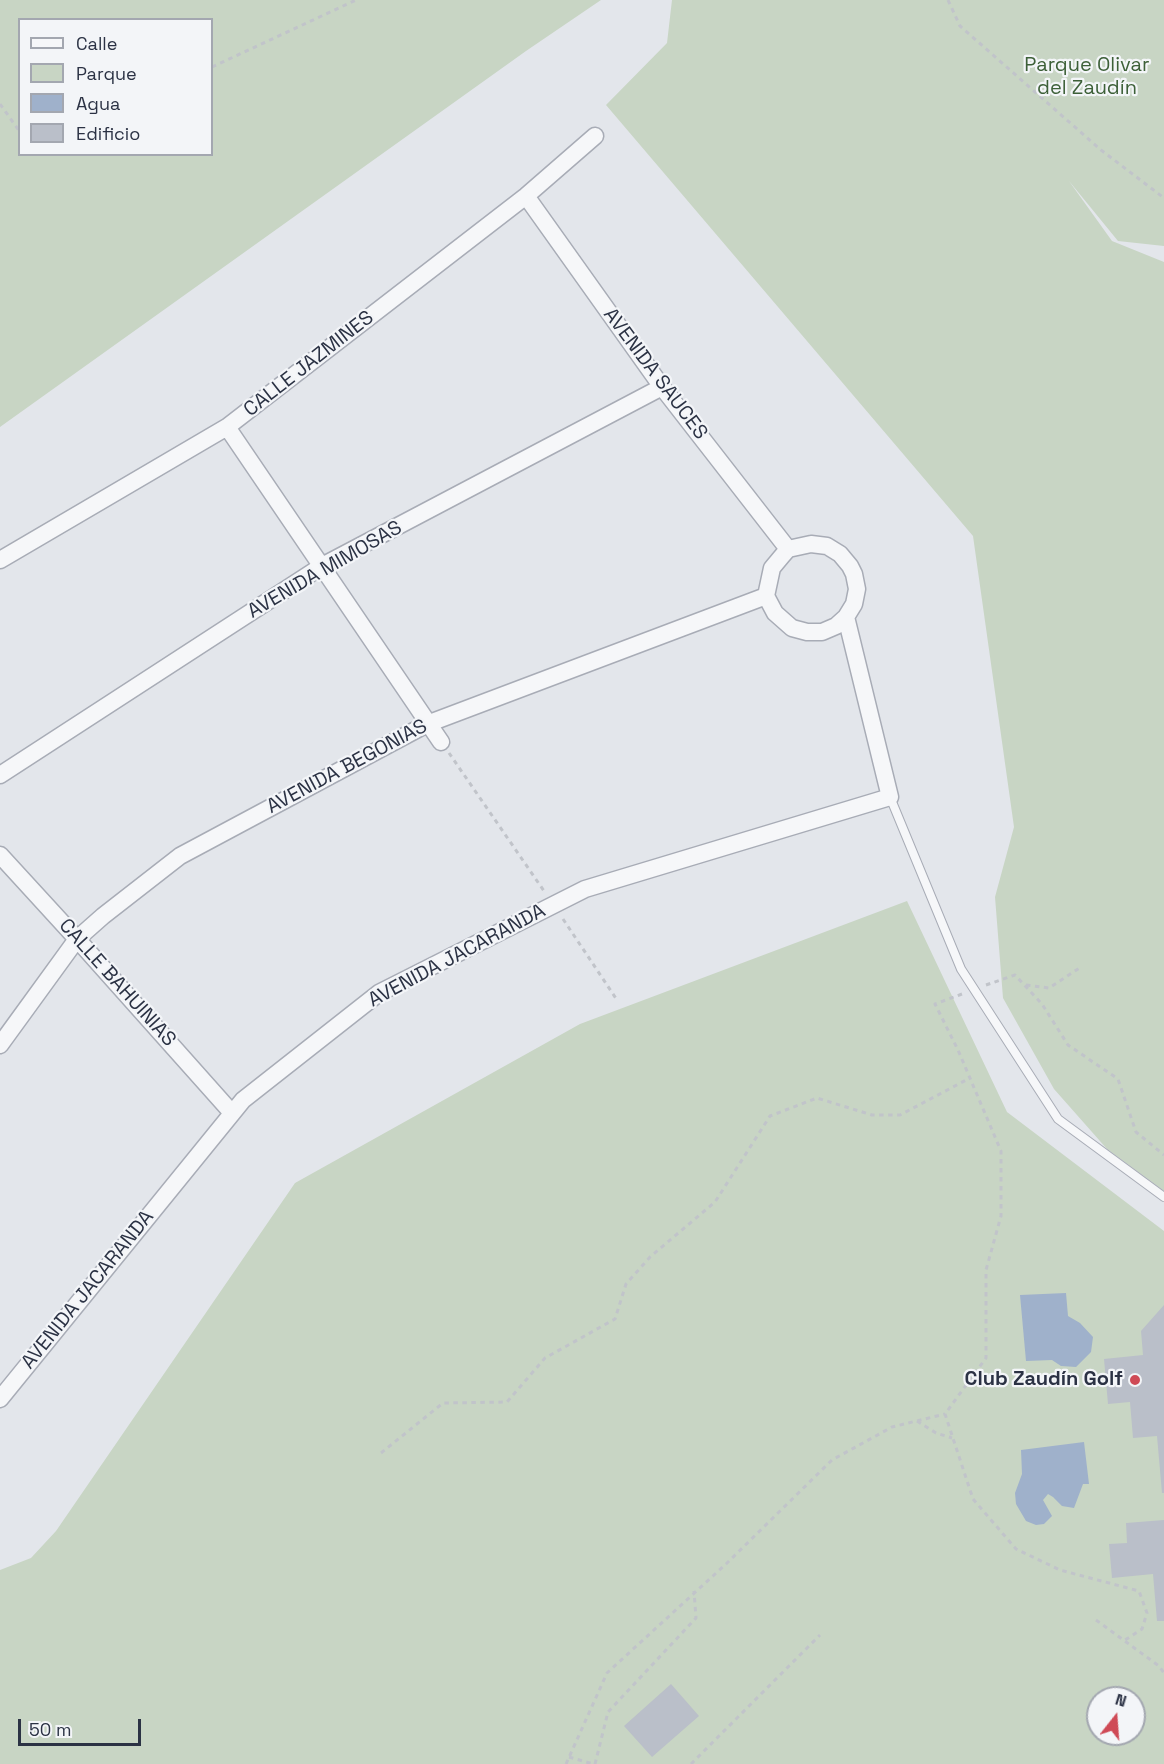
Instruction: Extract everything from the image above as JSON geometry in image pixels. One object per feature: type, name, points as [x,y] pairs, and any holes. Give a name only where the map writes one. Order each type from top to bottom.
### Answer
[{"type":"street","name":"CALLE JAZMINES","points":[[0,560],[227,427],[526,196],[595,136]]},
{"type":"street","name":"AVENIDA SAUCES","points":[[526,196],[662,387],[789,549]]},
{"type":"street","name":"AVENIDA MIMOSAS","points":[[0,775],[322,566],[662,387]]},
{"type":"street","points":[[227,427],[441,742]]},
{"type":"street","points":[[811,544],[827,546],[840,554],[850,566],[857,589],[854,604],[846,617],[836,626],[822,632],[807,632],[792,628],[775,613],[766,596],[772,568],[789,549],[811,544]]},
{"type":"street","name":"AVENIDA BEGONIAS","points":[[0,1045],[77,939],[180,856],[427,723],[766,596]]},
{"type":"street","points":[[846,617],[891,797]]},
{"type":"street","name":"AVENIDA JACARANDA","points":[[0,1398],[243,1100],[379,993],[585,889],[891,797]]},
{"type":"street","name":"CALLE BAHUINIAS","points":[[0,855],[232,1113]]},
{"type":"lane","points":[[891,797],[961,969],[1058,1119],[1164,1197]]},
{"type":"path","points":[[213,66],[356,0]]},
{"type":"path","points":[[948,0],[960,26],[1101,150],[1164,198]]},
{"type":"path","points":[[0,104],[18,129]]},
{"type":"path","points":[[441,742],[617,1000]]},
{"type":"path","points":[[1024,984],[1049,988],[1081,967]]},
{"type":"path","points":[[566,1764],[607,1673],[726,1564],[832,1460],[892,1427],[945,1414],[986,1358],[986,1270],[1001,1216],[1002,1151],[958,1050],[935,1004],[1015,975],[1042,1004],[1068,1045],[1118,1080],[1136,1132],[1164,1155]]},
{"type":"path","points":[[381,1453],[443,1402],[507,1402],[545,1358],[615,1319],[626,1284],[650,1257],[715,1202],[770,1116],[817,1098],[872,1115],[900,1115],[970,1078]]},
{"type":"path","points":[[945,1414],[973,1499],[1016,1549],[1060,1570],[1139,1591],[1147,1613],[1142,1629],[1125,1640]]},
{"type":"path","points":[[917,1421],[936,1433],[952,1437]]},
{"type":"path","points":[[569,1757],[594,1764],[608,1712],[696,1617],[694,1592]]},
{"type":"path","points":[[1096,1620],[1159,1666],[1164,1673]]},
{"type":"path","points":[[691,1764],[820,1635]]},
{"type":"green space","points":[[0,0],[601,0],[526,51],[0,427]]},
{"type":"green space","name":"Parque Olivar del Zaudín","points":[[672,0],[1164,0],[1164,246],[1118,241],[1069,181],[1112,241],[1164,262],[1164,1191],[1107,1149],[1054,1089],[1003,998],[995,897],[1014,827],[973,536],[606,105],[667,43]]},
{"type":"green space","name":"Club Zaudín Golf","points":[[907,901],[1007,1112],[1164,1231],[1164,1764],[0,1764],[0,1570],[31,1558],[56,1531],[295,1183],[580,1024]]},
{"type":"water","points":[[1066,1293],[1068,1316],[1080,1323],[1093,1337],[1091,1352],[1076,1367],[1061,1366],[1052,1360],[1026,1361],[1020,1295]]},
{"type":"water","points":[[1084,1442],[1089,1484],[1083,1484],[1074,1508],[1062,1506],[1048,1494],[1043,1500],[1052,1516],[1044,1524],[1036,1525],[1026,1521],[1016,1504],[1015,1493],[1022,1474],[1021,1450]]},
{"type":"building","name":"Club Zaudín Golf","points":[[1164,1305],[1164,1493],[1162,1493],[1157,1436],[1133,1438],[1130,1402],[1108,1404],[1104,1359],[1143,1355],[1141,1331]]},
{"type":"building","points":[[1164,1520],[1164,1621],[1157,1621],[1153,1574],[1112,1578],[1109,1544],[1127,1543],[1126,1523]]},
{"type":"building","points":[[671,1684],[699,1716],[652,1757],[624,1726]]},
{"type":"place","name":"Club Zaudín Golf","points":[[1135,1380]]}]
